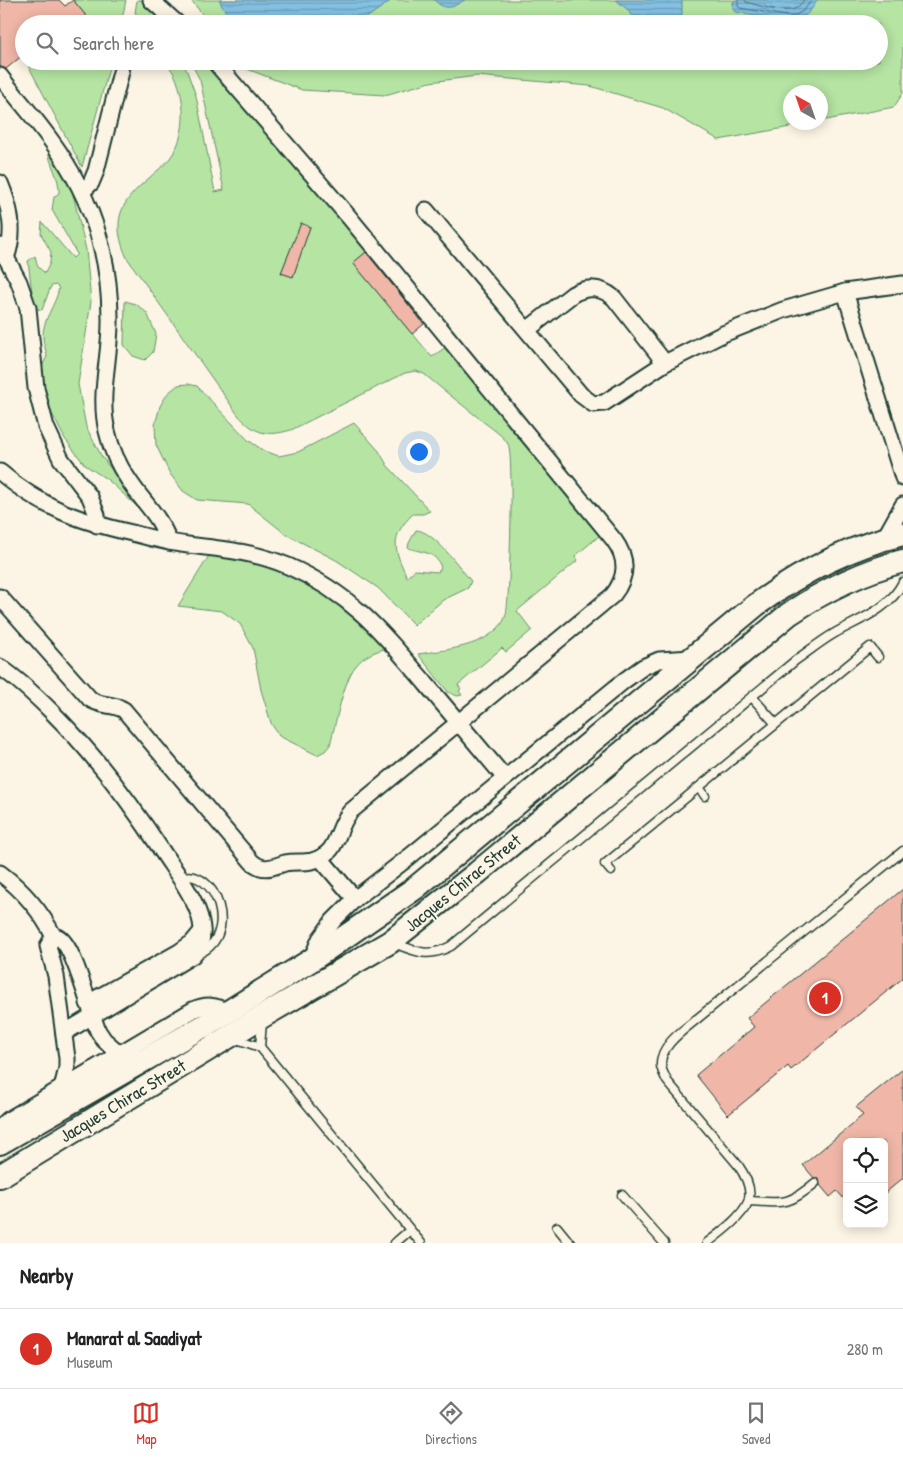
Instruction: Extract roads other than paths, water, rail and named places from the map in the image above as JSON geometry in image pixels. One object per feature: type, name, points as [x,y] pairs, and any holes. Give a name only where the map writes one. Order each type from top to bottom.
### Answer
[{"type":"street","points":[[151,0],[168,15]]},
{"type":"street","points":[[0,597],[90,699],[101,705],[120,708],[128,714],[257,866],[267,869],[285,863],[305,862],[320,858],[334,847],[342,823],[351,811],[613,595],[623,578],[624,558],[614,540],[349,217],[222,70]]},
{"type":"street","points":[[82,192],[91,182],[96,171],[121,72]]},
{"type":"street","points":[[0,76],[55,146],[82,192],[94,222],[102,247],[110,297],[109,343],[103,399],[107,431],[119,464],[128,480],[157,516],[169,542]]},
{"type":"street","points":[[0,182],[12,230],[12,240],[3,252],[19,282],[28,308],[36,388],[46,427],[61,459],[90,497],[97,515],[97,525]]},
{"type":"street","points":[[426,210],[585,399],[593,404],[604,403],[665,363],[723,334],[766,317],[845,292],[903,284]]},
{"type":"street","points":[[527,330],[581,289],[598,289],[607,292],[614,298],[665,363]]},
{"type":"street","points":[[845,292],[903,478]]},
{"type":"street","points":[[0,472],[32,497],[52,508],[97,525],[169,542],[213,547],[263,557],[302,572],[331,589],[352,603],[388,638],[505,778]]},
{"type":"street","points":[[894,536],[903,505]]},
{"type":"street","name":"Jacques Chirac Street","points":[[0,1143],[228,1012],[310,961],[414,889],[756,605],[780,588],[831,558],[894,536]]},
{"type":"street","name":"Jacques Chirac Street","points":[[0,1176],[263,1016],[390,942],[477,874],[789,614],[811,599],[842,583],[883,566],[903,561]]},
{"type":"street","points":[[310,961],[320,938],[333,920],[355,899],[643,667],[659,660],[694,658]]},
{"type":"street","points":[[0,667],[22,684],[52,712],[107,772],[144,823],[180,878],[198,910],[202,931],[201,944],[194,955],[90,1010]]},
{"type":"street","points":[[320,858],[355,899]]},
{"type":"street","points":[[0,873],[33,903],[54,938]]},
{"type":"street","points":[[64,1033],[90,1010],[192,943],[202,931]]},
{"type":"street","points":[[62,1088],[67,1068],[64,1033],[56,976],[48,948],[50,941],[54,938],[61,938],[68,947],[98,1031],[104,1040],[120,1054]]},
{"type":"street","points":[[0,1128],[8,1120],[200,1007],[215,1006],[228,1012]]},
{"type":"lane","points":[[390,942],[425,954],[451,946],[814,647],[888,603],[903,582]]},
{"type":"lane","points":[[611,871],[606,864],[775,723],[870,647],[878,657]]},
{"type":"lane","points":[[752,697],[775,723]]},
{"type":"lane","points":[[699,787],[705,796]]},
{"type":"lane","points":[[707,1243],[738,1216],[749,1201],[749,1188],[745,1176],[738,1165],[667,1081],[661,1066],[664,1053],[671,1041],[698,1018],[902,854]]},
{"type":"lane","points":[[180,878],[195,876],[204,882],[216,900],[221,915],[220,928],[214,943],[201,953],[194,955]]},
{"type":"lane","points":[[260,1047],[263,1016]]},
{"type":"lane","points":[[229,1037],[260,1047],[421,1243]]},
{"type":"lane","points":[[749,1201],[783,1203],[798,1198],[815,1183]]},
{"type":"lane","points":[[622,1195],[664,1243]]},
{"type":"lane","points":[[557,1227],[570,1243]]},
{"type":"lane","points":[[395,1243],[410,1230]]},
{"type":"water","points":[[220,0],[392,0],[371,15],[231,15],[225,11]]},
{"type":"water","points":[[434,0],[465,0],[457,5],[446,7]]},
{"type":"water","points":[[616,0],[682,0],[682,15],[631,15]]},
{"type":"water","points":[[736,0],[817,0],[805,15],[748,15],[735,12],[733,2]]},
{"type":"place","name":"Manarat al Saadiyat","points":[[825,998]]}]
